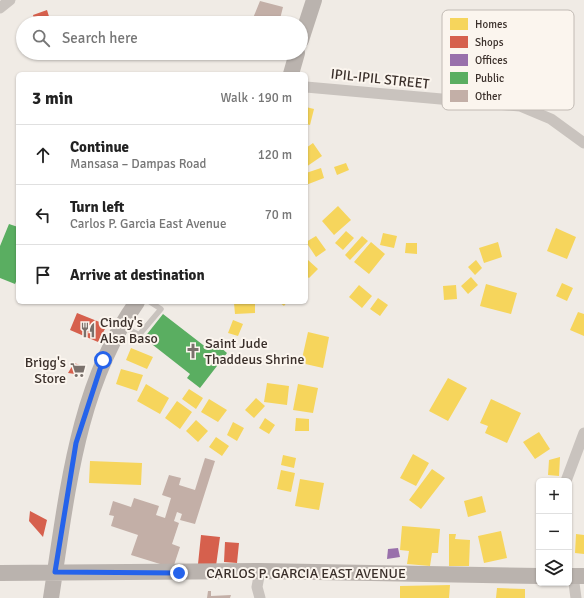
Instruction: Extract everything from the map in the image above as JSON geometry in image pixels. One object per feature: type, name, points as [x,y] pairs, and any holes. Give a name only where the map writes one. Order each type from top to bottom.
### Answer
[{"type":"main road","points":[[308,18],[314,0]]},
{"type":"main road","points":[[292,72],[295,60]]},
{"type":"main road","points":[[51,598],[76,443],[103,360],[121,325],[136,304]]},
{"type":"main road","name":"CARLOS P. GARCIA EAST AVENUE","points":[[0,573],[179,573],[260,571],[536,576]]},
{"type":"street","points":[[0,8],[10,0]]},
{"type":"street","name":"IPIL-IPIL STREET","points":[[308,87],[442,100]]},
{"type":"street","name":"IPIL-IPIL STREET","points":[[530,110],[551,119],[584,143]]},
{"type":"street","points":[[567,478],[584,433]]},
{"type":"street","points":[[260,571],[257,587],[260,598]]},
{"type":"street","points":[[575,576],[576,598]]},
{"type":"lane","points":[[121,325],[139,336],[161,309],[153,304]]},
{"type":"building: Homes","points":[[308,108],[314,109],[310,125],[308,124]]},
{"type":"building: Homes","points":[[313,143],[322,156],[308,166],[308,147]]},
{"type":"building: Homes","points":[[346,163],[349,170],[337,175],[334,167]]},
{"type":"building: Homes","points":[[321,168],[324,178],[308,184],[308,172]]},
{"type":"building: Homes","points":[[338,206],[351,220],[334,235],[322,221]]},
{"type":"building: Homes","points":[[556,228],[576,237],[567,259],[547,251]]},
{"type":"building: Homes","points":[[346,231],[354,238],[343,250],[335,243]]},
{"type":"building: Homes","points":[[383,233],[397,236],[394,248],[380,245]]},
{"type":"building: Homes","points":[[316,236],[326,250],[316,257],[308,245],[308,241]]},
{"type":"building: Homes","points":[[362,236],[368,241],[350,260],[345,255]]},
{"type":"building: Homes","points":[[371,242],[385,254],[369,274],[354,262]]},
{"type":"building: Homes","points":[[498,242],[502,257],[484,263],[479,248]]},
{"type":"building: Homes","points":[[406,243],[417,243],[417,254],[405,253]]},
{"type":"building: Homes","points":[[308,260],[318,269],[308,277]]},
{"type":"building: Homes","points":[[476,260],[482,268],[475,275],[468,267]]},
{"type":"building: Homes","points":[[471,277],[478,285],[468,294],[461,286]]},
{"type":"building: Homes","points":[[562,283],[573,288],[567,301],[556,296]]},
{"type":"building: Homes","points":[[486,284],[517,293],[511,314],[480,306]]},
{"type":"building: Homes","points":[[359,285],[372,296],[362,308],[349,297]]},
{"type":"building: Homes","points":[[456,285],[457,299],[444,300],[443,286]]},
{"type":"building: Homes","points":[[378,298],[388,305],[380,316],[370,309]]},
{"type":"building: Homes","points":[[234,304],[255,304],[255,313],[235,314]]},
{"type":"building: Homes","points":[[578,312],[584,314],[584,336],[570,330]]},
{"type":"building: Homes","points":[[233,320],[243,324],[238,336],[228,333]]},
{"type":"building: Homes","points":[[308,332],[329,337],[323,368],[301,363]]},
{"type":"building: Homes","points":[[131,348],[153,357],[147,369],[126,360]]},
{"type":"building: Homes","points":[[121,369],[143,375],[137,391],[116,384]]},
{"type":"building: Homes","points":[[448,378],[467,388],[448,421],[429,411]]},
{"type":"building: Homes","points":[[267,383],[289,386],[287,405],[264,402]]},
{"type":"building: Homes","points":[[146,384],[169,398],[160,414],[137,401]]},
{"type":"building: Homes","points":[[298,384],[318,388],[313,413],[293,410]]},
{"type":"building: Homes","points":[[189,389],[203,398],[196,409],[182,399]]},
{"type":"building: Homes","points":[[256,398],[265,406],[254,418],[245,410]]},
{"type":"building: Homes","points":[[209,399],[227,410],[218,422],[201,412]]},
{"type":"building: Homes","points":[[491,399],[521,413],[507,443],[485,433],[488,426],[480,423]]},
{"type":"building: Homes","points":[[177,401],[192,412],[180,429],[165,418]]},
{"type":"building: Homes","points":[[265,418],[275,425],[269,434],[259,428]]},
{"type":"building: Homes","points":[[296,418],[309,419],[309,431],[295,431]]},
{"type":"building: Homes","points":[[196,420],[208,431],[198,442],[186,431]]},
{"type":"building: Homes","points":[[233,422],[244,428],[237,441],[227,435]]},
{"type":"building: Homes","points":[[539,432],[550,449],[535,459],[523,442]]},
{"type":"building: Homes","points":[[216,437],[229,446],[222,456],[209,447]]},
{"type":"building: Homes","points":[[413,454],[429,463],[416,486],[400,478]]},
{"type":"building: Homes","points":[[283,455],[296,458],[294,468],[281,465]]},
{"type":"building: Homes","points":[[560,457],[559,476],[548,475],[549,460]]},
{"type":"building: Homes","points":[[90,461],[142,463],[141,485],[89,483]]},
{"type":"building: Homes","points":[[432,469],[445,478],[421,509],[409,500]]},
{"type":"building: Homes","points":[[281,470],[295,473],[291,492],[277,489]]},
{"type":"building: Homes","points":[[300,479],[324,483],[319,510],[295,506]]},
{"type":"building: Homes","points":[[482,496],[486,512],[468,517],[464,501]]},
{"type":"building: Homes","points":[[402,526],[440,529],[438,553],[432,553],[430,566],[407,564],[409,551],[400,550]]},
{"type":"building: Homes","points":[[501,531],[507,558],[484,563],[478,536]]},
{"type":"building: Homes","points":[[449,534],[456,534],[455,539],[470,540],[469,566],[449,566]]},
{"type":"building: Homes","points":[[576,534],[584,535],[584,554],[575,553]]},
{"type":"building: Homes","points":[[450,585],[449,598],[400,598],[400,586]]},
{"type":"building: Homes","points":[[497,588],[525,589],[525,598],[496,598]]},
{"type":"building: Shops","points":[[47,10],[49,16],[33,16]]},
{"type":"building: Shops","points":[[77,313],[107,325],[98,342],[70,330]]},
{"type":"building: Shops","points":[[74,363],[86,367],[82,375],[68,373]]},
{"type":"building: Shops","points":[[30,511],[47,520],[43,537],[29,521]]},
{"type":"building: Shops","points":[[201,535],[220,537],[216,566],[198,564]]},
{"type":"building: Shops","points":[[225,542],[239,543],[237,563],[224,562]]},
{"type":"building: Offices","points":[[398,548],[400,557],[387,559],[388,549]]},
{"type":"building: Public","points":[[9,224],[16,226],[15,284],[0,278],[0,246]]},
{"type":"building: Public","name":"Saint Jude Thaddeus Shrine","points":[[163,314],[207,348],[213,341],[227,353],[200,388],[187,378],[190,374],[144,338]]},
{"type":"building: Other","points":[[260,1],[283,7],[281,16],[254,16]]},
{"type":"building: Other","points":[[205,458],[215,461],[195,524],[180,520],[182,514],[177,512],[174,521],[179,523],[172,544],[180,547],[173,568],[131,555],[138,535],[111,526],[114,516],[109,515],[113,501],[131,507],[134,498],[159,506],[156,515],[165,518],[171,498],[162,495],[169,475],[181,478],[179,485],[195,490]]},
{"type":"building: Other","points":[[208,591],[211,591],[211,596],[231,595],[230,598],[207,598]]},
{"type":"place","name":"Cindy's Alsa Baso","points":[[88,330]]},
{"type":"place","name":"Saint Jude Thaddeus Shrine","points":[[193,351]]},
{"type":"place","name":"Brigg's Store","points":[[78,370]]},
{"type":"route","points":[[103,360],[76,443],[55,572],[179,573]]}]
